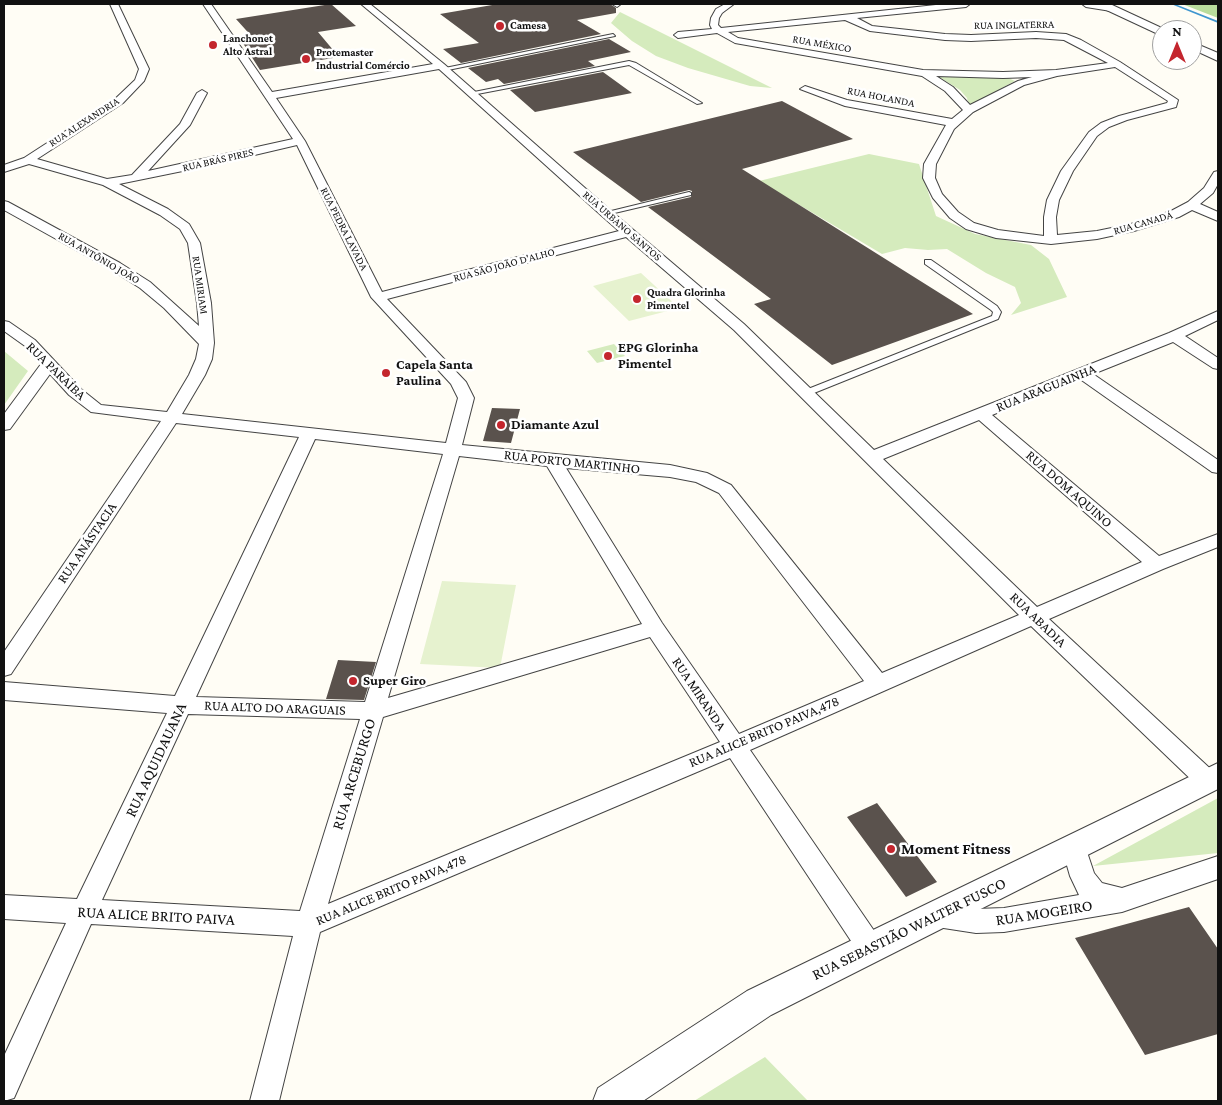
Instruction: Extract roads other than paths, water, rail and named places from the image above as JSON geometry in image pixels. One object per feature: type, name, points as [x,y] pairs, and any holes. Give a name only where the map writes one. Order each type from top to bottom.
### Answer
[{"type":"street","name":"RUA ALEXANDRIA","points":[[4,169],[28,160],[119,101],[139,81],[144,69],[114,4]]},
{"type":"street","name":"RUA PEDRA LAVADA","points":[[207,4],[300,141],[378,297],[458,382],[466,398],[452,450]]},
{"type":"street","name":"RUA URBANO SANTOS","points":[[365,4],[472,92],[606,213],[739,327],[872,457]]},
{"type":"street","points":[[719,31],[714,25],[715,18],[719,11],[730,4]]},
{"type":"street","points":[[678,35],[848,17],[928,6],[966,4]]},
{"type":"street","points":[[1086,4],[1107,6],[1152,27]]},
{"type":"street","name":"RUA INGLATERRA","points":[[848,17],[870,28]]},
{"type":"street","name":"RUA INGLATERRA","points":[[816,20],[945,37],[1053,35],[1078,42],[1165,93],[1173,100],[1172,105],[1123,118],[1093,134],[1067,171],[1053,200],[1050,217],[1051,240]]},
{"type":"street","name":"RUA MÉXICO","points":[[719,31],[735,40],[752,44],[923,73],[1004,75],[1056,73],[1117,64]]},
{"type":"street","points":[[1202,50],[1218,58]]},
{"type":"street","points":[[268,96],[442,68]]},
{"type":"street","name":"RUA MÉXICO","points":[[923,73],[949,89],[969,110]]},
{"type":"street","name":"RUA CANADÁ","points":[[1056,73],[1022,83],[969,110],[954,123],[930,164],[929,178],[937,195],[954,215],[970,226],[996,234],[1051,240],[1097,235],[1134,228],[1175,214],[1192,205],[1209,190],[1218,174]]},
{"type":"street","points":[[1004,75],[1015,78],[1022,83]]},
{"type":"street","name":"RUA HOLANDA","points":[[805,89],[845,103],[954,123]]},
{"type":"street","points":[[135,178],[185,125],[202,93]]},
{"type":"street","name":"RUA BRÁS PIRES","points":[[106,183],[300,141]]},
{"type":"street","name":"RUA MIRIAM","points":[[28,160],[106,183],[164,212],[185,227],[194,243],[204,303],[207,343],[204,359],[197,375],[171,418]]},
{"type":"street","name":"RUA ANTÔNIO JOÃO","points":[[4,205],[115,266],[145,285],[169,305],[207,343]]},
{"type":"street","points":[[1192,205],[1218,217]]},
{"type":"street","name":"RUA SÃO JOÃO D'ALHO","points":[[378,297],[629,232]]},
{"type":"street","name":"RUA ARAGUAINHA","points":[[872,457],[1174,336],[1218,315]]},
{"type":"street","name":"RUA PARAÍBA","points":[[4,325],[30,344],[50,363],[75,392],[97,409],[171,418]]},
{"type":"street","points":[[1174,336],[1218,365]]},
{"type":"street","points":[[4,425],[50,363]]},
{"type":"street","points":[[1082,373],[1218,468]]},
{"type":"street","name":"RUA DOM AQUINO","points":[[982,414],[1156,564]]},
{"type":"street","name":"RUA PORTO MARTINHO","points":[[171,418],[701,476],[725,489],[878,683]]},
{"type":"street","name":"RUA ANÁSTACIA","points":[[4,668],[171,418]]},
{"type":"street","name":"RUA AQUIDAUANA","points":[[4,1088],[84,912],[310,432]]},
{"type":"street","name":"RUA ARCEBURGO","points":[[265,1101],[309,924],[452,450]]},
{"type":"street","name":"RUA ABADIA","points":[[872,457],[1034,617],[1213,778]]},
{"type":"street","name":"RUA MIRANDA","points":[[553,461],[655,628],[870,947]]},
{"type":"street","name":"RUA ALICE BRITO PAIVA,478","points":[[309,924],[734,746],[1156,564],[1218,540]]},
{"type":"street","name":"RUA ALTO DO ARAGUAIS","points":[[4,691],[182,705],[373,711],[655,628]]},
{"type":"street","name":"RUA SEBASTIÃO WALTER FUSCO","points":[[611,1101],[759,1003],[1213,778]]},
{"type":"street","name":"RUA MOGEIRO","points":[[1074,848],[1087,886],[1096,893],[1122,900]]},
{"type":"street","name":"RUA MOGEIRO","points":[[936,915],[976,921],[1004,920],[1122,900],[1218,868]]},
{"type":"street","name":"RUA ALICE BRITO PAIVA","points":[[4,907],[309,924]]},
{"type":"lane","points":[[442,68],[613,35]]},
{"type":"lane","points":[[472,92],[629,63],[634,64],[699,103]]},
{"type":"lane","points":[[606,213],[689,194]]},
{"type":"lane","points":[[806,393],[995,317],[997,312],[994,308],[928,262]]},
{"type":"waterway","points":[[1173,4],[1218,22]]},
{"type":"place","name":"Camesa","points":[[500,26]]},
{"type":"place","name":"Lanchonet Alto Astral","points":[[213,45]]},
{"type":"place","name":"Protemaster Industrial Comércio","points":[[306,59]]},
{"type":"place","name":"Quadra Glorinha Pimentel","points":[[637,299]]},
{"type":"place","name":"EPG Glorinha Pimentel","points":[[608,356]]},
{"type":"place","name":"Capela Santa Paulina","points":[[386,373]]},
{"type":"place","name":"Diamante Azul","points":[[501,425]]},
{"type":"place","name":"Super Giro","points":[[353,681]]},
{"type":"place","name":"Moment Fitness","points":[[891,849]]}]
